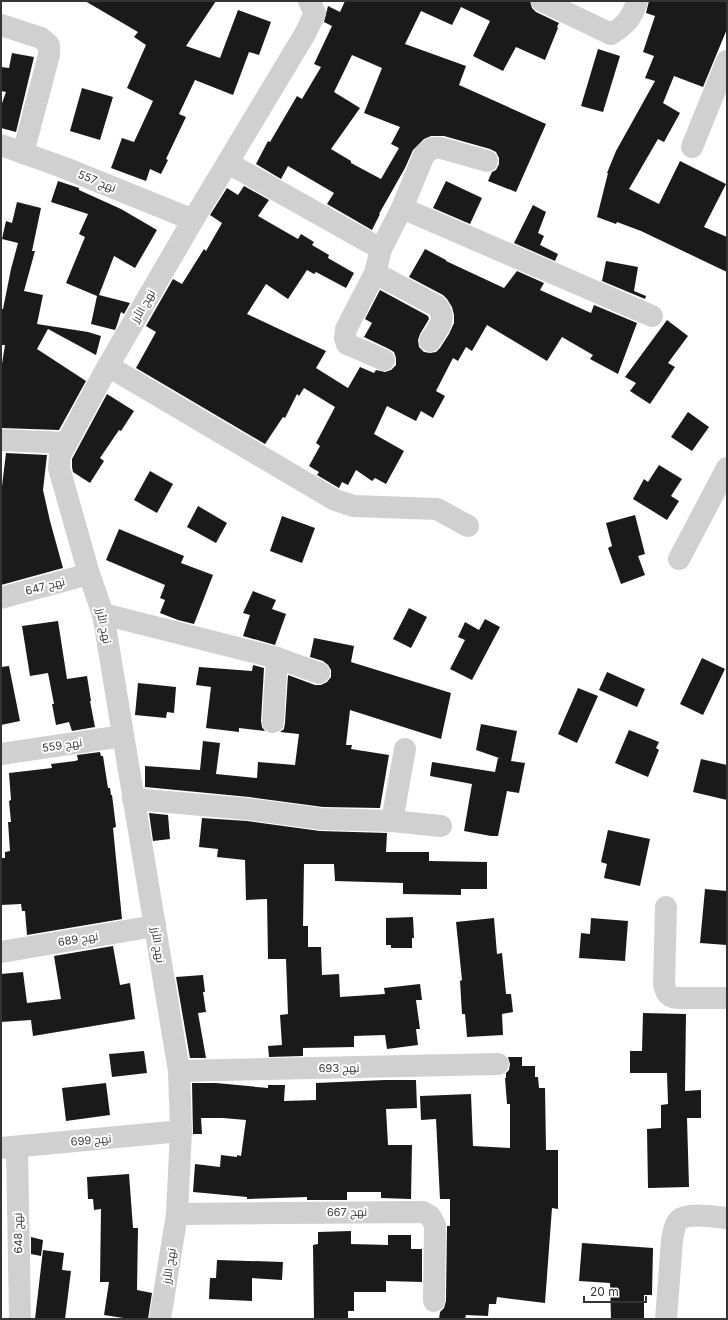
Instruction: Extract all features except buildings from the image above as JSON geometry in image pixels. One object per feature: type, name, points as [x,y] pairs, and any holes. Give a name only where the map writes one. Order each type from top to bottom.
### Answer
[{"type":"street","name":"نهج الأرز","points":[[160,1319],[177,1214],[181,1131],[179,1071],[103,614],[89,574],[59,468],[60,455],[65,443],[108,366],[308,27],[315,13],[309,1]]},
{"type":"street","points":[[542,1],[611,34],[625,26],[635,9],[637,1]]},
{"type":"street","points":[[1,25],[41,38],[49,45],[49,55],[23,153]]},
{"type":"street","points":[[692,147],[727,61]]},
{"type":"street","name":"نهج 557","points":[[1,145],[64,168],[193,220]]},
{"type":"street","points":[[384,360],[348,344],[345,338],[346,329],[375,273],[381,249],[402,208],[424,155],[432,148],[441,148],[487,161]]},
{"type":"street","points":[[228,163],[381,249]]},
{"type":"street","points":[[402,208],[652,316]]},
{"type":"street","points":[[375,273],[437,306],[442,312],[443,319],[430,341]]},
{"type":"street","points":[[108,366],[335,500],[354,506],[437,509],[468,526]]},
{"type":"street","points":[[1,440],[65,443]]},
{"type":"street","points":[[679,559],[727,468]]},
{"type":"street","name":"نهج 647","points":[[1,598],[89,574]]},
{"type":"street","points":[[103,614],[277,658],[319,673]]},
{"type":"street","points":[[273,722],[277,658]]},
{"type":"street","name":"نهج 559","points":[[1,754],[124,736]]},
{"type":"street","points":[[392,821],[405,749]]},
{"type":"street","points":[[134,799],[248,809],[322,819],[392,821],[442,826]]},
{"type":"street","points":[[666,908],[664,984],[665,991],[668,996],[674,998],[727,998]]},
{"type":"street","name":"نهج 689","points":[[1,952],[155,926]]},
{"type":"street","name":"نهج 693","points":[[179,1071],[498,1064]]},
{"type":"street","name":"نهج 699","points":[[9,1147],[181,1131]]},
{"type":"street","name":"نهج 648","points":[[9,1147],[20,1319]]},
{"type":"street","name":"نهج 667","points":[[177,1214],[423,1212],[430,1216],[434,1225],[434,1301]]},
{"type":"street","points":[[666,1319],[672,1242],[674,1230],[678,1221],[686,1217],[694,1216],[727,1218]]}]
